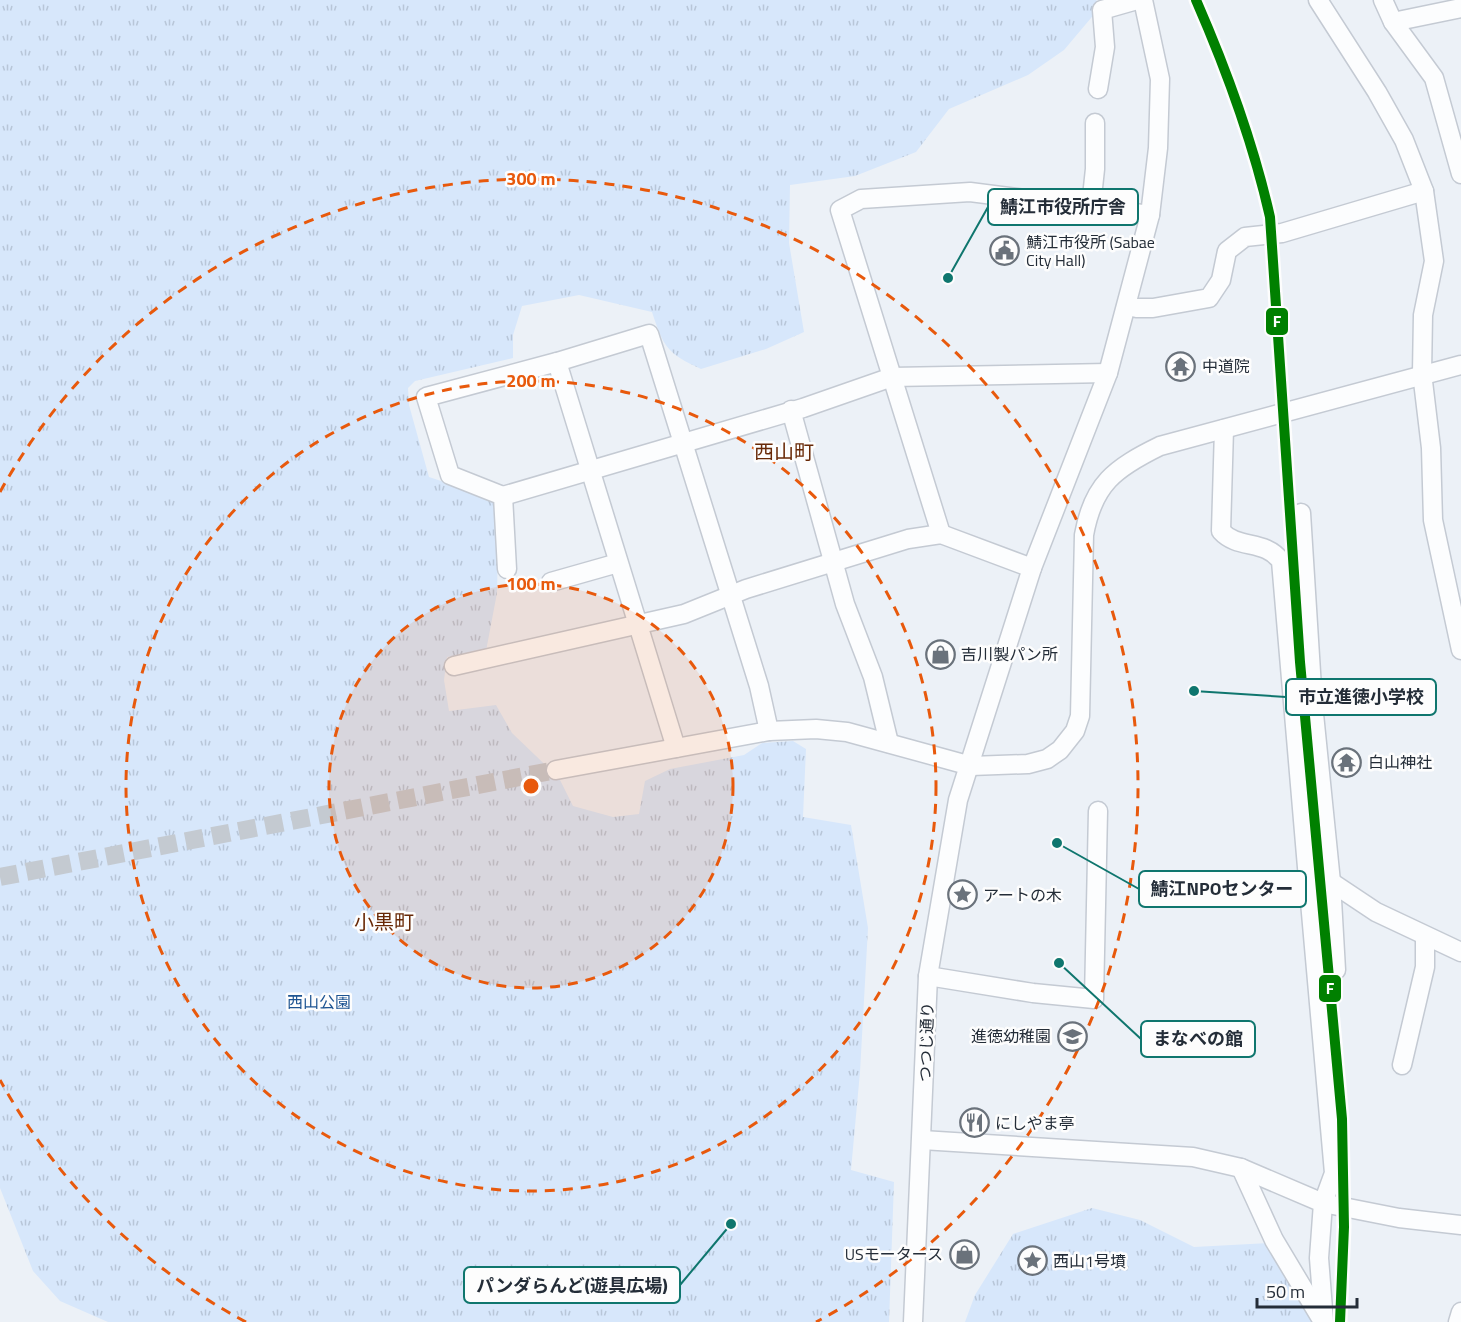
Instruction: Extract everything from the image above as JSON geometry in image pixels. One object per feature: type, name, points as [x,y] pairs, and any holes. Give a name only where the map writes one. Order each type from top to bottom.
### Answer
[{"type":"street","points":[[1098,89],[1105,48],[1102,10],[1137,0]]},
{"type":"street","name":"つつじ通り","points":[[913,1322],[928,976],[958,800],[971,766],[1032,568],[1108,373],[1150,216],[1158,148],[1160,79],[1143,0]]},
{"type":"street","points":[[1318,0],[1399,130],[1424,191],[1434,261],[1423,315],[1422,373],[1431,448],[1433,520],[1461,650]]},
{"type":"street","points":[[1383,0],[1393,22],[1434,78],[1461,174]]},
{"type":"street","points":[[1393,22],[1461,8]]},
{"type":"street","points":[[1091,206],[1095,169],[1095,123]]},
{"type":"street","points":[[1136,308],[1153,308],[1209,298],[1221,280],[1227,250],[1245,237],[1282,233],[1424,191]]},
{"type":"street","points":[[940,534],[840,210],[861,199],[970,192],[1091,206],[1150,216]]},
{"type":"street","points":[[769,731],[731,596],[682,443],[649,334],[557,362],[426,397],[450,475],[504,496],[590,471],[682,443],[791,410],[892,377],[1108,373]]},
{"type":"street","points":[[557,362],[676,748]]},
{"type":"street","points":[[556,770],[769,731],[816,729],[847,732],[971,766],[1028,764],[1047,759],[1060,750],[1075,731],[1080,716],[1084,536],[1088,514],[1098,491],[1115,471],[1160,446],[1422,373],[1461,365]]},
{"type":"street","points":[[791,410],[845,604],[873,677],[889,743]]},
{"type":"street","points":[[1224,429],[1221,531],[1228,539],[1273,550],[1281,561],[1334,1173],[1323,1203],[1319,1258],[1324,1322]]},
{"type":"street","points":[[504,496],[507,569]]},
{"type":"street","points":[[1301,513],[1313,704],[1331,882],[1336,969]]},
{"type":"street","points":[[454,666],[684,614],[731,596],[908,539],[940,534],[1032,568]]},
{"type":"street","points":[[551,582],[618,563]]},
{"type":"street","points":[[928,976],[1033,993],[1094,999],[1098,811]]},
{"type":"street","points":[[1308,879],[1331,882],[1376,912],[1461,952]]},
{"type":"street","points":[[1402,1065],[1425,967],[1425,936]]},
{"type":"street","points":[[922,1140],[1193,1157],[1241,1168],[1323,1203],[1399,1218],[1461,1225]]},
{"type":"street","points":[[1241,1168],[1274,1240],[1324,1322]]},
{"type":"street","points":[[1458,1322],[1461,1312]]},
{"type":"green space","name":"西山公園","points":[[0,0],[1096,0],[1102,5],[1064,50],[1028,75],[949,109],[916,152],[855,176],[790,185],[789,243],[804,332],[766,349],[701,369],[668,348],[652,312],[579,295],[522,306],[513,335],[513,358],[415,381],[408,388],[409,405],[429,477],[499,500],[497,593],[486,651],[447,657],[444,680],[449,711],[496,705],[512,733],[559,778],[573,806],[613,817],[639,814],[645,781],[670,769],[744,755],[762,743],[793,741],[806,749],[803,817],[851,825],[868,928],[860,1072],[851,1170],[894,1182],[889,1322],[108,1322],[60,1301],[33,1271],[0,1188]]},
{"type":"green space","points":[[1092,1208],[1140,1220],[1194,1247],[1269,1243],[1321,1322],[965,1322],[975,1295],[1013,1234]]},
{"type":"tunnel","points":[[0,877],[556,770]]},
{"type":"transit line","name":"F","points":[[1196,0],[1238,107],[1256,161],[1270,217],[1300,662],[1342,1119],[1344,1227],[1340,1322]]},
{"type":"place","name":"鯖江市役所 (Sabae City Hall)","points":[[1005,251]]},
{"type":"place","name":"鯖江市役所庁舎","points":[[948,278]]},
{"type":"place","name":"中道院","points":[[1181,366]]},
{"type":"place","name":"吉川製パン所","points":[[940,654]]},
{"type":"place","name":"市立進徳小学校","points":[[1194,691]]},
{"type":"place","name":"白山神社","points":[[1347,762]]},
{"type":"place","name":"鯖江NPOセンター","points":[[1057,843]]},
{"type":"place","name":"アートの木","points":[[962,895]]},
{"type":"place","name":"まなべの館","points":[[1059,963]]},
{"type":"place","name":"進徳幼稚園","points":[[1072,1036]]},
{"type":"place","name":"にしやま亭","points":[[974,1123]]},
{"type":"place","name":"パンダらんど(遊具広場)","points":[[731,1224]]},
{"type":"place","name":"USモータース","points":[[964,1254]]},
{"type":"place","name":"西山1号墳","points":[[1032,1261]]},
{"type":"district","name":"西山町","points":[[784,451]]},
{"type":"district","name":"小黒町","points":[[384,921]]}]
